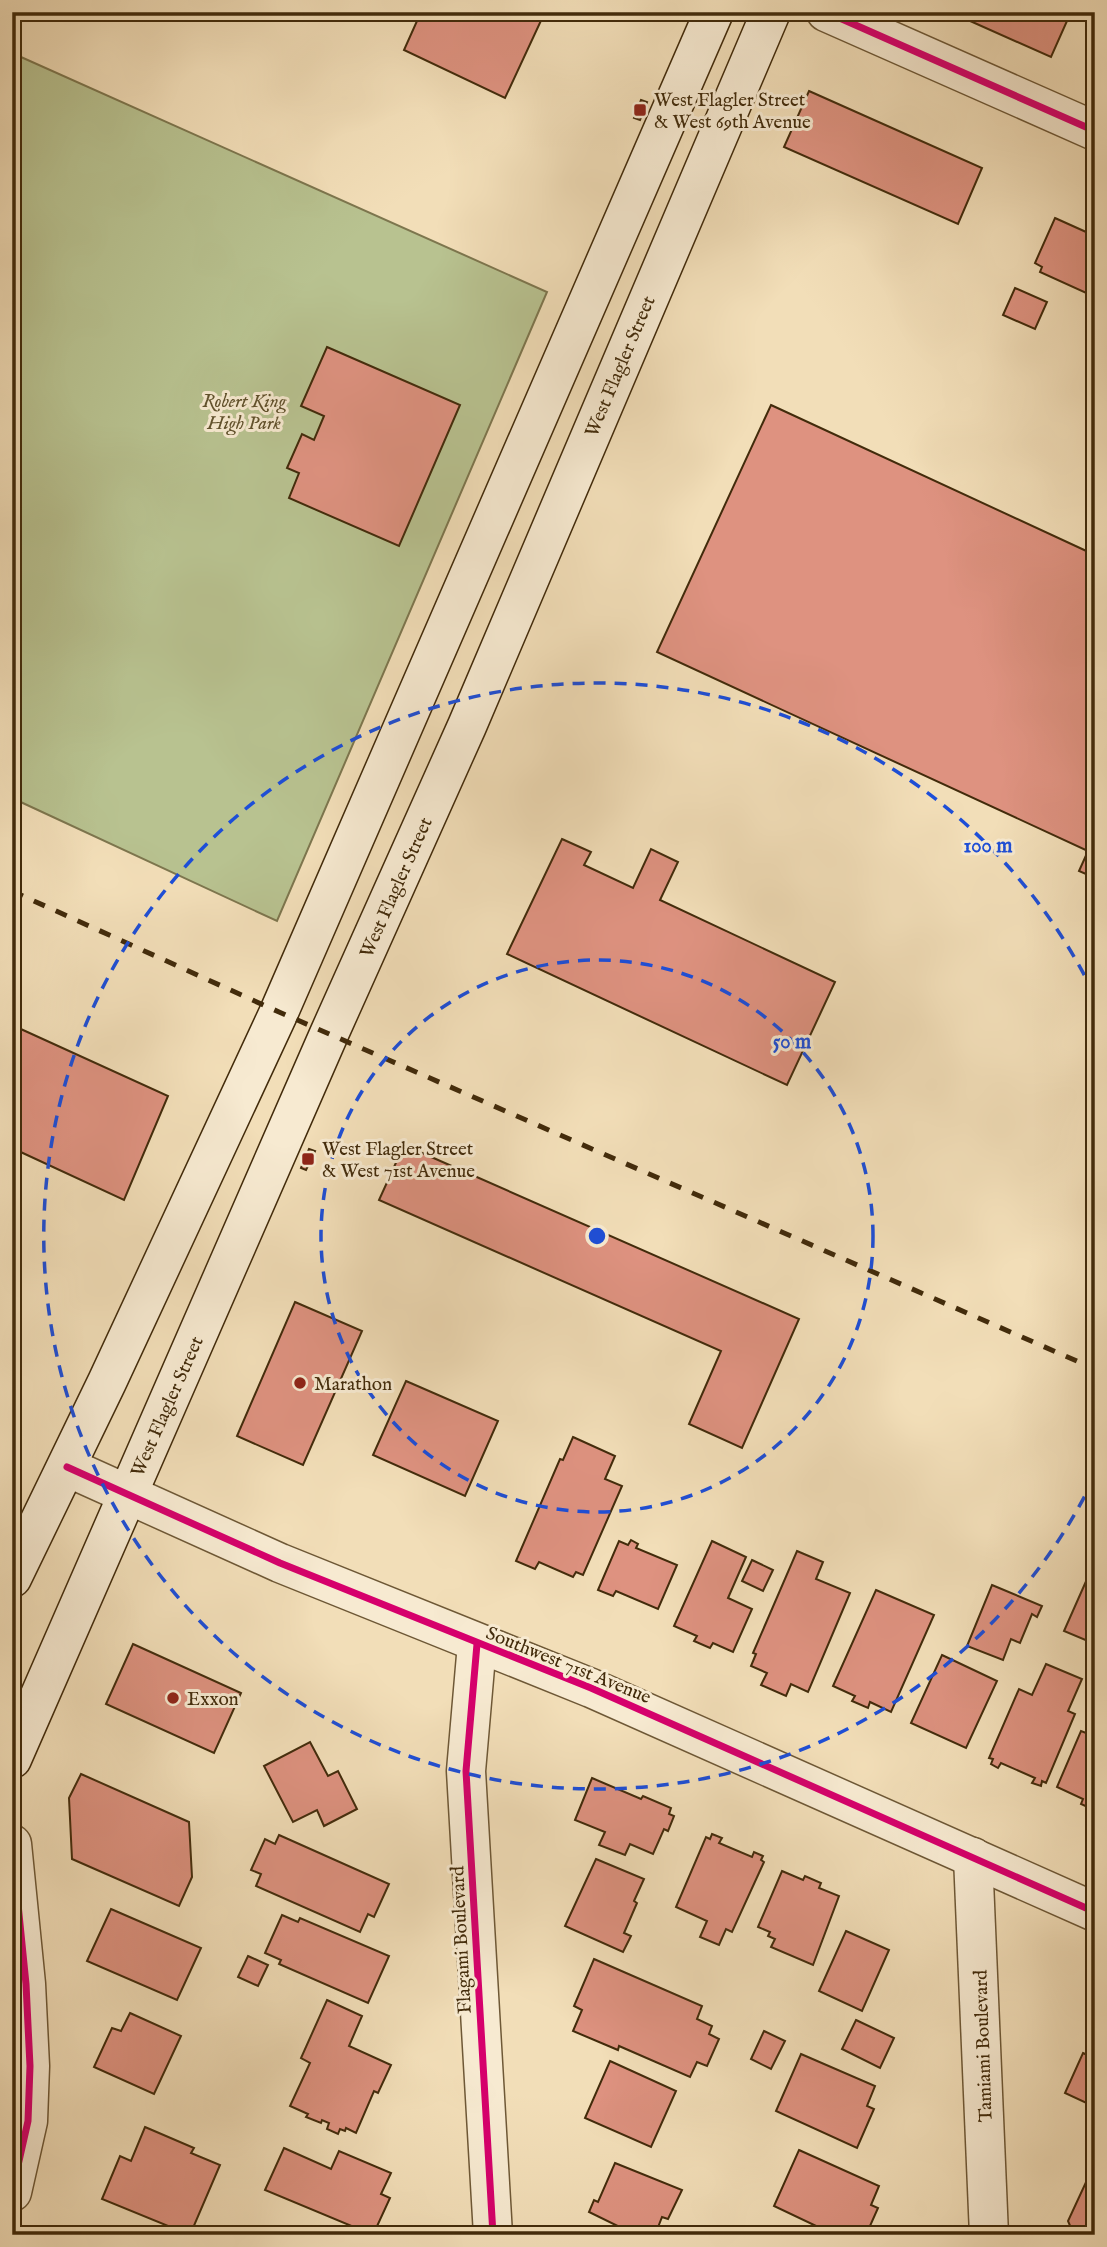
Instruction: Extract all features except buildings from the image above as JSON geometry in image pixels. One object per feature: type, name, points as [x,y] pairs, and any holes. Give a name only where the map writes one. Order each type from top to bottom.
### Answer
[{"type":"main road","points":[[12,1578],[67,1467],[279,1013],[715,12]]},
{"type":"main road","name":"West Flagler Street","points":[[12,1759],[498,651],[771,12]]},
{"type":"main road","points":[[826,12],[1095,131]]},
{"type":"main road","points":[[447,628],[498,651]]},
{"type":"main road","name":"Southwest 71st Avenue","points":[[67,1467],[279,1563],[591,1688],[1095,1912]]},
{"type":"main road","name":"Flagami Boulevard","points":[[477,1644],[466,1771],[493,2235]]},
{"type":"main road","points":[[12,1844],[26,1984],[30,2067],[28,2121],[12,2192]]},
{"type":"main road","name":"Tamiami Boulevard","points":[[972,1857],[989,2235]]},
{"type":"green space","name":"Robert King High Park","points":[[12,53],[547,292],[277,921],[12,798]]},
{"type":"railway","points":[[12,891],[279,1012],[1095,1369]]},
{"type":"cycle path","points":[[826,12],[1095,131]]},
{"type":"cycle path","points":[[67,1467],[280,1563],[591,1688],[1095,1912]]},
{"type":"cycle path","points":[[477,1644],[466,1771],[493,2235]]},
{"type":"cycle path","points":[[12,1844],[26,1984],[30,2066],[28,2121],[12,2192]]},
{"type":"place","name":"West Flagler Street & West 69th Avenue","points":[[640,110]]},
{"type":"place","name":"West Flagler Street & West 71st Avenue","points":[[308,1159]]},
{"type":"place","name":"Marathon","points":[[300,1383]]},
{"type":"place","name":"Exxon","points":[[173,1698]]}]
